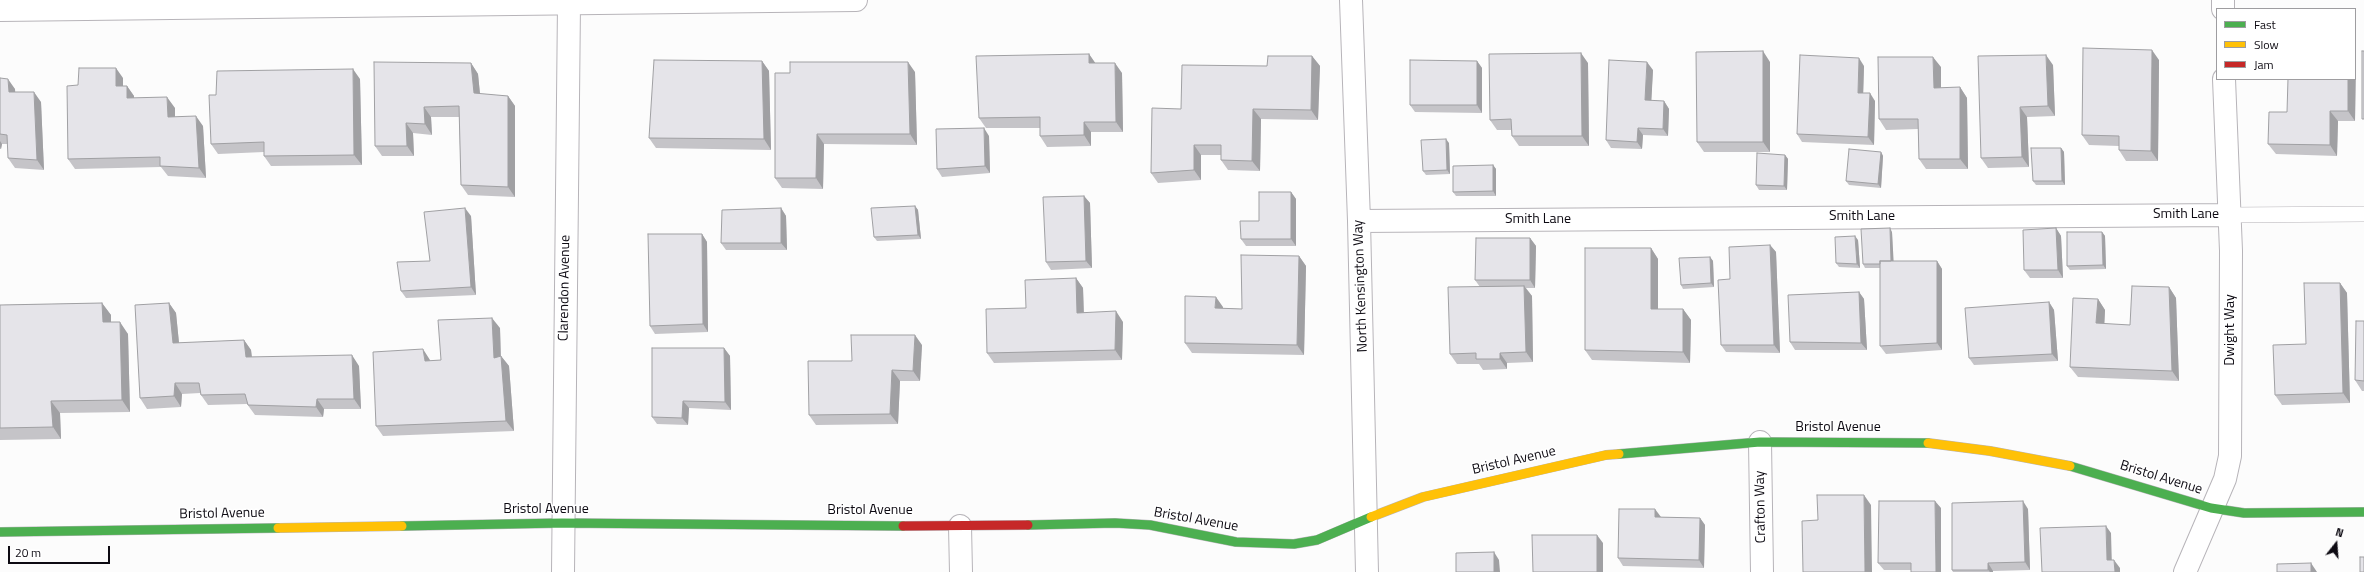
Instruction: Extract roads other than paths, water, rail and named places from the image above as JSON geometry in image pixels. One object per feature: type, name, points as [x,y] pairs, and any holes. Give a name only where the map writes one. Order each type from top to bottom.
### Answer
[{"type":"street","points":[[0,10],[856,0]]},
{"type":"street","name":"North Kensington Way","points":[[1351,0],[1359,221],[1367,518],[1367,572]]},
{"type":"street","name":"Clarendon Avenue","points":[[563,572],[562,524],[569,4]]},
{"type":"street","name":"Dwight Way","points":[[2185,572],[2211,508],[2225,479],[2230,456],[2231,251],[2228,215],[2224,80]]},
{"type":"street","name":"Smith Lane","points":[[1359,221],[2228,215]]},
{"type":"street","name":"Bristol Avenue","points":[[0,532],[562,524],[960,526],[1115,523],[1150,525],[1236,542],[1294,544],[1317,540],[1367,518],[1423,497],[1606,454],[1760,442],[1917,442],[1990,451],[2067,465],[2211,508],[2244,513],[2364,512]]},
{"type":"street","name":"Crafton Way","points":[[1760,442],[1762,572]]},
{"type":"street","points":[[960,526],[961,572]]},
{"type":"lane","name":"Smith Lane","points":[[2228,215],[2364,214]]}]
